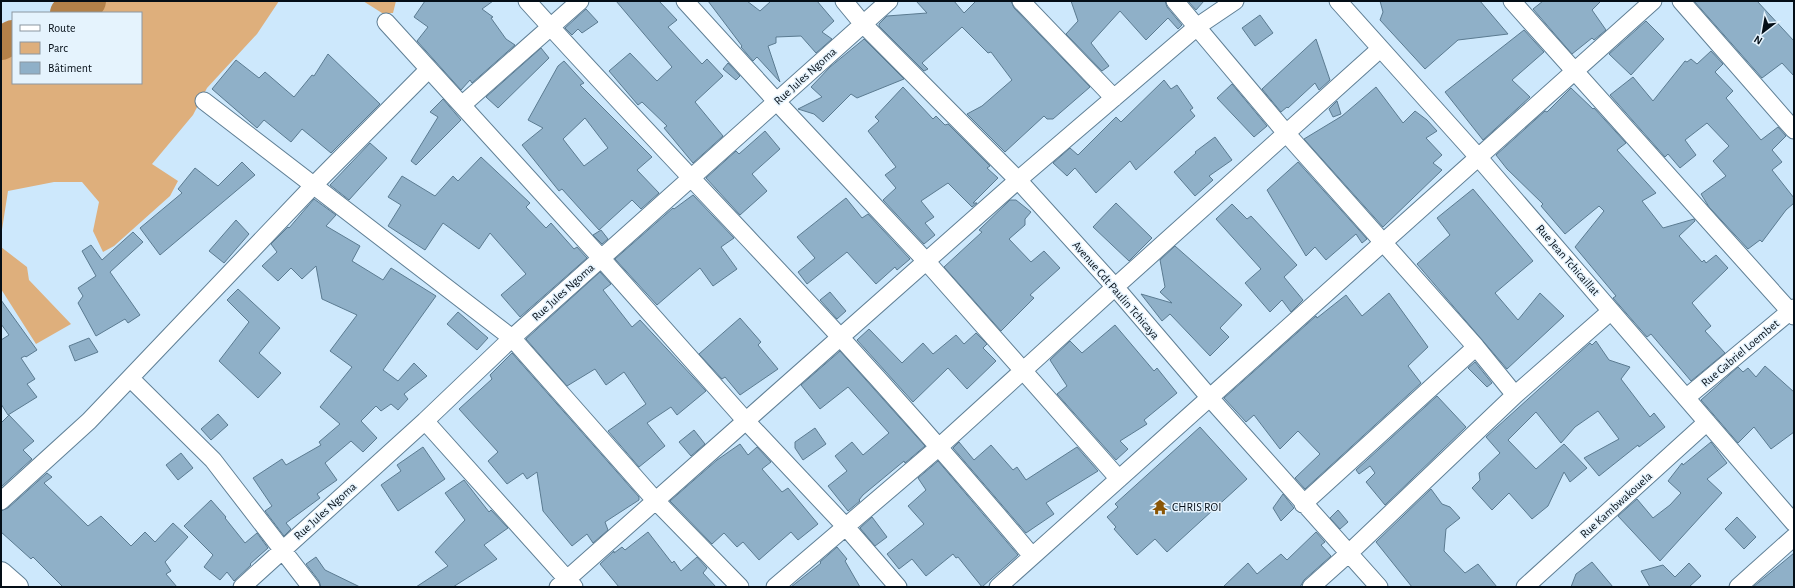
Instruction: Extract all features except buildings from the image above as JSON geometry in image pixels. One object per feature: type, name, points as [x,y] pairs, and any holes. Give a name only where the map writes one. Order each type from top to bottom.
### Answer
[{"type":"highway","points":[[1,573],[17,587]]},
{"type":"street","points":[[527,1],[690,178],[840,336],[939,447],[1032,556]]},
{"type":"street","points":[[462,105],[580,1]]},
{"type":"street","points":[[685,1],[926,262],[1119,479]]},
{"type":"street","name":"Avenue Cdt Paulin Tchicaya","points":[[844,1],[863,24],[1018,180],[1115,286],[1210,398],[1303,504],[1379,587]]},
{"type":"street","name":"Rue Jules Ngoma","points":[[242,587],[424,421],[512,338],[889,1]]},
{"type":"street","points":[[1021,1],[1114,98]]},
{"type":"street","points":[[1175,1],[1198,26],[1286,132],[1476,347],[1515,395]]},
{"type":"street","points":[[424,421],[566,585],[655,500],[1018,180],[1198,26],[1235,1]]},
{"type":"street","name":"Rue Jean Tchicaillat","points":[[1338,1],[1479,158],[1687,397],[1794,523]]},
{"type":"street","points":[[1512,1],[1574,72],[1793,312]]},
{"type":"street","points":[[998,587],[1653,1]]},
{"type":"street","points":[[1681,1],[1794,130]]},
{"type":"street","points":[[386,22],[601,258],[746,421],[846,527],[898,587]]},
{"type":"street","points":[[775,587],[939,447],[1115,286],[1380,49]]},
{"type":"street","points":[[1,501],[89,421],[131,379],[313,186],[429,69]]},
{"type":"street","points":[[204,101],[512,338],[655,500],[740,587]]},
{"type":"street","points":[[1311,587],[1348,554],[1515,395],[1612,311]]},
{"type":"street","name":"Rue Gabriel Loembet","points":[[1687,397],[1793,312]]},
{"type":"street","points":[[1303,504],[1476,347]]},
{"type":"street","points":[[131,379],[213,460],[311,587]]},
{"type":"street","name":"Rue Kambwakouela","points":[[1525,587],[1707,422]]},
{"type":"street","points":[[1738,587],[1794,537]]},
{"type":"green space","points":[[82,1],[279,1],[257,34],[207,88],[193,115],[152,164],[178,181],[170,196],[114,246],[103,252],[93,231],[99,202],[82,182],[54,182],[8,191],[1,236],[1,60],[12,54],[12,84],[142,84],[142,12],[84,12]]},
{"type":"green space","points":[[363,1],[396,1],[393,13],[382,13]]},
{"type":"green space","points":[[1,247],[27,267],[29,280],[71,324],[36,344],[1,289]]},
{"type":"waterway","points":[[69,12],[83,6],[89,1]]},
{"type":"waterway","points":[[1,43],[12,38]]},
{"type":"place","name":"CHRIS ROI","points":[[1160,507]]}]
